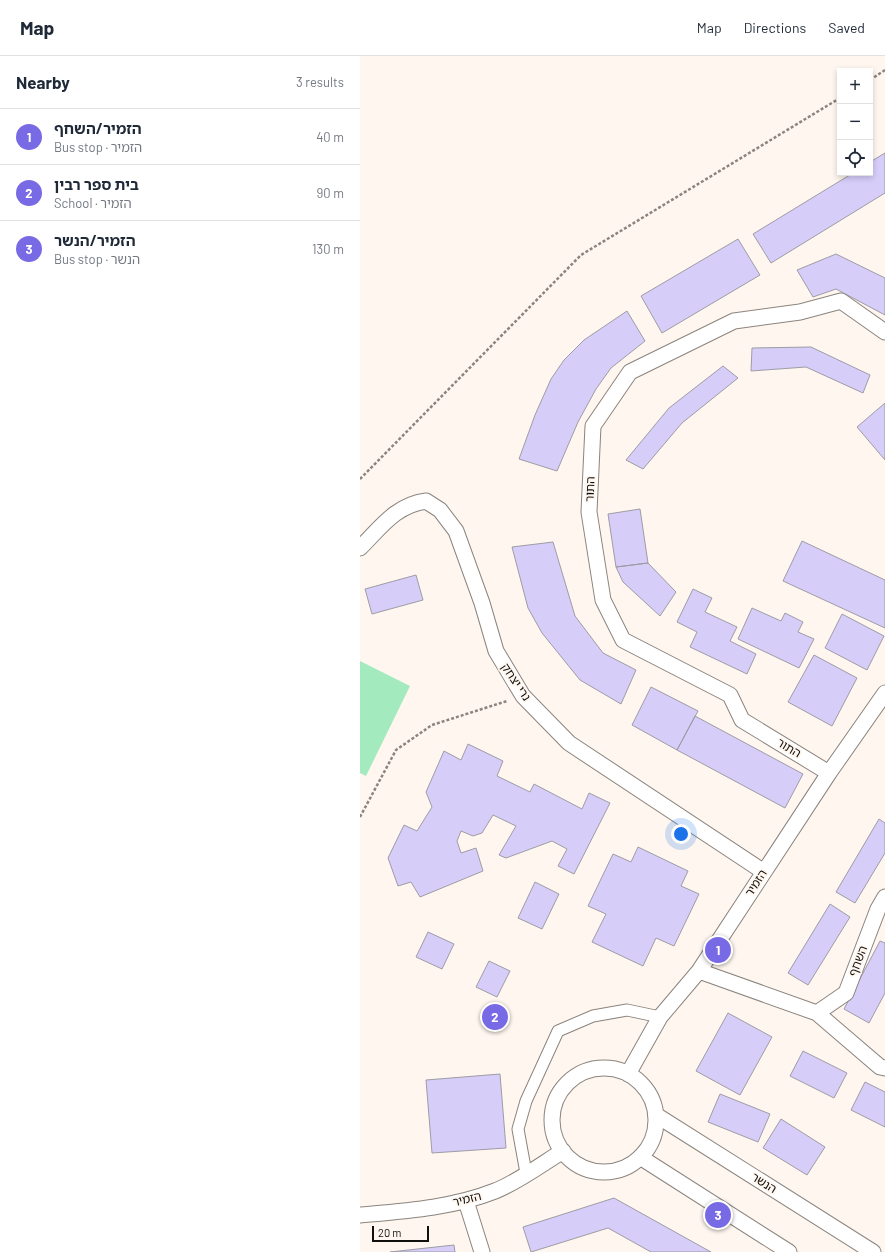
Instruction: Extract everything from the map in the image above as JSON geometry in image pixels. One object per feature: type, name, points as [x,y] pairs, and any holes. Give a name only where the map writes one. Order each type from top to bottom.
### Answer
[{"type":"street","name":"התור","points":[[829,773],[742,720],[730,695],[623,640],[603,600],[589,512],[593,426],[630,372],[734,321],[800,312],[841,301],[885,332]]},
{"type":"street","name":"נרי יצחק","points":[[360,548],[393,515],[412,503],[426,501],[440,510],[456,531],[482,603],[496,651],[523,696],[569,743],[764,872]]},
{"type":"street","name":"הזמיר","points":[[628,1074],[660,1016],[699,971],[829,773],[885,693]]},
{"type":"street","name":"השחף","points":[[817,1013],[846,993],[878,909],[885,897]]},
{"type":"street","points":[[699,971],[817,1013],[880,1067],[885,1068]]},
{"type":"street","points":[[526,1174],[518,1129],[526,1101],[558,1031],[593,1016],[627,1010],[660,1016]]},
{"type":"street","points":[[598,1068],[614,1068],[628,1074],[642,1084],[652,1098],[656,1115],[655,1130],[650,1145],[640,1157],[630,1164],[607,1171],[583,1167],[563,1152],[556,1138],[552,1122],[554,1107],[560,1092],[570,1081],[583,1072],[598,1068]]},
{"type":"street","name":"הנשר","points":[[656,1115],[873,1252]]},
{"type":"street","name":"הזמיר","points":[[360,1215],[404,1211],[466,1200],[496,1191],[563,1152]]},
{"type":"street","points":[[640,1157],[789,1252]]},
{"type":"street","points":[[466,1200],[482,1252]]},
{"type":"path","points":[[873,78],[885,70]]},
{"type":"path","points":[[360,479],[581,255],[837,100]]},
{"type":"path","points":[[360,817],[396,750],[432,725],[523,696]]},
{"type":"green space","points":[[360,661],[410,686],[366,776],[360,773]]},
{"type":"building","points":[[885,153],[885,193],[771,263],[753,234],[848,176],[873,176],[873,160]]},
{"type":"building","points":[[738,239],[760,275],[662,333],[641,296]]},
{"type":"building","points":[[836,254],[885,278],[885,315],[836,289],[813,297],[797,270]]},
{"type":"building","points":[[627,311],[645,341],[611,368],[596,389],[578,422],[557,471],[519,459],[535,415],[551,379],[564,360],[584,340]]},
{"type":"building","points":[[811,347],[870,375],[863,393],[806,367],[751,371],[752,348]]},
{"type":"building","points":[[723,366],[738,378],[682,423],[643,469],[626,460],[669,408]]},
{"type":"building","points":[[885,403],[885,460],[857,427]]},
{"type":"building","points":[[640,509],[648,563],[616,567],[608,514]]},
{"type":"building","points":[[802,541],[885,580],[885,628],[783,581]]},
{"type":"building","points":[[553,542],[575,616],[603,653],[636,670],[621,704],[580,680],[542,633],[528,608],[512,547]]},
{"type":"building","points":[[648,563],[676,592],[660,616],[623,582],[616,567]]},
{"type":"building","points":[[416,575],[423,600],[372,614],[365,589]]},
{"type":"building","points":[[693,589],[712,598],[705,612],[737,627],[730,641],[756,654],[747,674],[690,647],[697,632],[677,622]]},
{"type":"building","points":[[752,608],[781,621],[785,613],[803,622],[798,632],[814,639],[799,668],[738,639]]},
{"type":"building","points":[[842,614],[884,636],[867,670],[825,648]]},
{"type":"building","points":[[814,655],[857,678],[832,726],[788,702]]},
{"type":"building","points":[[651,687],[698,711],[677,750],[632,725]]},
{"type":"building","points":[[695,716],[803,774],[785,808],[677,750]]},
{"type":"building","points":[[468,744],[503,761],[497,776],[530,792],[534,784],[582,809],[589,793],[610,803],[574,874],[558,866],[567,849],[552,841],[506,858],[499,855],[516,826],[493,815],[482,833],[473,836],[461,831],[457,841],[461,853],[476,848],[483,871],[420,897],[411,882],[398,886],[388,858],[404,825],[417,831],[432,807],[426,792],[444,751],[461,760]]},
{"type":"building","points":[[879,819],[885,823],[885,853],[855,903],[836,892]]},
{"type":"building","points":[[638,847],[688,871],[681,886],[699,894],[674,946],[656,938],[643,966],[592,942],[606,914],[588,906],[613,854],[631,862]]},
{"type":"building","points":[[535,882],[559,894],[542,929],[518,918]]},
{"type":"building","points":[[830,904],[850,917],[808,985],[788,973]]},
{"type":"building","points":[[428,932],[454,944],[442,969],[416,957]]},
{"type":"building","points":[[880,941],[885,943],[885,993],[869,1023],[844,1009]]},
{"type":"building","points":[[489,961],[510,971],[497,997],[476,987]]},
{"type":"building","points":[[728,1013],[772,1037],[740,1095],[696,1071]]},
{"type":"building","points":[[803,1051],[847,1073],[834,1098],[790,1076]]},
{"type":"building","points":[[500,1074],[506,1148],[432,1153],[426,1080]]},
{"type":"building","points":[[865,1082],[885,1092],[885,1127],[851,1110]]},
{"type":"building","points":[[720,1094],[770,1114],[758,1142],[708,1122]]},
{"type":"building","points":[[781,1119],[825,1147],[807,1175],[763,1148]]},
{"type":"building","points":[[614,1198],[711,1252],[651,1252],[608,1228],[531,1252],[523,1227]]},
{"type":"building","points":[[454,1245],[455,1252],[390,1252]]},
{"type":"place","name":"הזמיר/השחף","points":[[718,950]]},
{"type":"place","name":"בית ספר רבין","points":[[495,1017]]},
{"type":"place","name":"הזמיר/הנשר","points":[[718,1215]]}]
